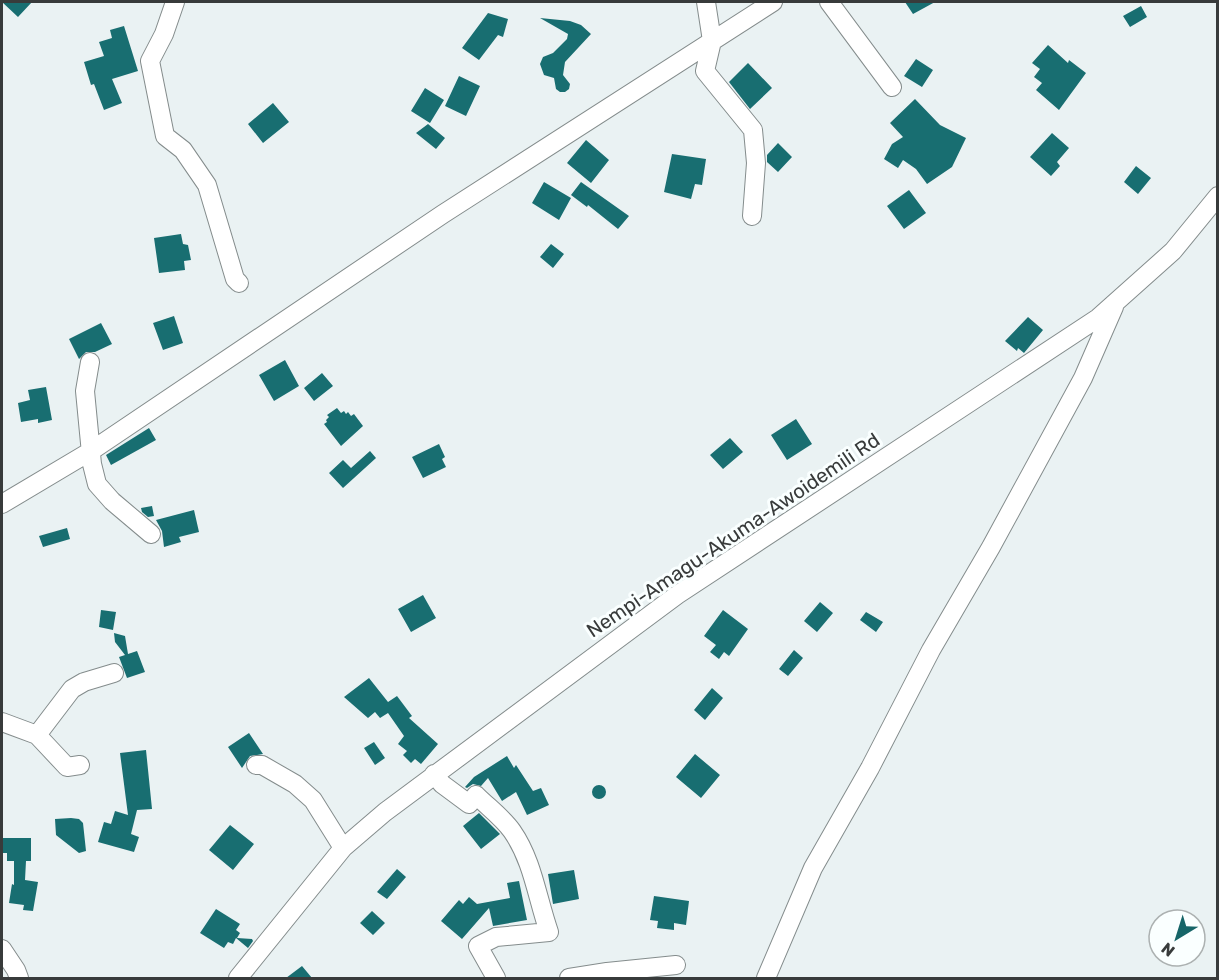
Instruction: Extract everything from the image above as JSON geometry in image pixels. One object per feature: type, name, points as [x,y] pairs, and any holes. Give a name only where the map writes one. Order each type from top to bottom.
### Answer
[{"type":"street","points":[[176,2],[164,34],[150,61],[165,136],[183,150],[207,184],[234,279],[238,283]]},
{"type":"street","points":[[706,2],[712,41],[705,71],[753,130],[756,163],[752,216]]},
{"type":"street","points":[[2,504],[91,451],[443,214],[773,2]]},
{"type":"street","points":[[829,2],[892,87]]},
{"type":"street","name":"Nempi-Amagu-Akuma-Awoidemili Rd","points":[[238,978],[343,848],[385,812],[677,595],[1098,318],[1173,251],[1218,196]]},
{"type":"street","points":[[766,978],[813,868],[870,768],[931,650],[1083,378],[1117,301]]},
{"type":"street","points":[[90,362],[85,391],[97,484],[112,501],[151,534]]},
{"type":"street","points":[[37,735],[72,689],[84,682],[114,673]]},
{"type":"street","points":[[2,722],[37,735],[67,767],[80,765]]},
{"type":"street","points":[[256,765],[262,765],[296,784],[313,801],[343,848]]},
{"type":"street","points":[[434,774],[442,784],[469,804],[476,795],[512,831],[530,866],[549,932],[496,937],[478,946],[496,978]]},
{"type":"street","points":[[2,949],[19,978]]},
{"type":"street","points":[[569,978],[676,965]]},
{"type":"building","points":[[2,2],[32,2],[18,17]]},
{"type":"building","points":[[905,2],[935,2],[913,14]]},
{"type":"building","points":[[1141,6],[1147,17],[1130,27],[1123,16]]},
{"type":"building","points":[[488,13],[508,19],[503,37],[498,35],[479,60],[462,48]]},
{"type":"building","points":[[540,18],[570,21],[581,25],[591,34],[565,62],[563,75],[570,84],[569,89],[565,92],[556,89],[554,78],[544,75],[540,64],[543,57],[553,53],[567,39],[568,34]]},
{"type":"building","points":[[124,26],[138,71],[112,79],[122,103],[104,110],[94,84],[91,85],[84,62],[104,56],[99,42],[112,38],[110,30]]},
{"type":"building","points":[[1048,45],[1068,63],[1069,60],[1086,73],[1059,110],[1036,90],[1042,83],[1034,77],[1040,69],[1032,63]]},
{"type":"building","points":[[916,59],[933,70],[922,87],[904,76]]},
{"type":"building","points":[[748,63],[772,88],[750,109],[729,82]]},
{"type":"building","points":[[459,76],[480,86],[466,116],[445,106]]},
{"type":"building","points":[[425,88],[444,100],[430,123],[411,111]]},
{"type":"building","points":[[915,99],[940,125],[966,138],[952,167],[927,184],[916,169],[903,160],[898,168],[884,159],[892,144],[903,137],[890,123]]},
{"type":"building","points":[[273,103],[289,122],[263,143],[248,124]]},
{"type":"building","points":[[428,124],[445,138],[436,149],[416,133]]},
{"type":"building","points":[[1052,133],[1069,148],[1057,162],[1060,166],[1051,176],[1030,157]]},
{"type":"building","points":[[586,140],[609,160],[591,183],[567,163]]},
{"type":"building","points":[[778,143],[792,157],[778,172],[767,162],[767,155]]},
{"type":"building","points":[[672,154],[706,159],[702,185],[695,184],[691,199],[664,192]]},
{"type":"building","points":[[1136,166],[1151,178],[1138,194],[1124,182]]},
{"type":"building","points":[[544,182],[571,198],[559,220],[532,203]]},
{"type":"building","points":[[581,182],[629,216],[618,229],[588,205],[587,207],[571,195]]},
{"type":"building","points":[[909,190],[926,213],[904,229],[887,206]]},
{"type":"building","points":[[181,234],[183,244],[188,245],[191,260],[184,261],[185,270],[159,273],[154,238]]},
{"type":"building","points":[[551,244],[564,254],[553,268],[540,257]]},
{"type":"building","points":[[174,316],[183,343],[163,350],[153,323]]},
{"type":"building","points":[[1028,317],[1043,330],[1024,353],[1018,348],[1017,351],[1005,341]]},
{"type":"building","points":[[101,323],[112,344],[95,352],[86,352],[79,359],[69,339]]},
{"type":"building","points":[[285,360],[299,386],[274,401],[259,375]]},
{"type":"building","points":[[322,373],[333,386],[314,401],[304,388]]},
{"type":"building","points":[[46,387],[52,420],[38,423],[38,419],[21,422],[18,403],[30,400],[28,390]]},
{"type":"building","points":[[337,408],[341,413],[348,412],[351,416],[354,414],[363,426],[341,446],[324,424],[329,417],[327,415]]},
{"type":"building","points":[[796,419],[812,444],[787,460],[771,435]]},
{"type":"building","points":[[149,428],[156,440],[111,465],[106,455]]},
{"type":"building","points":[[730,438],[743,452],[723,469],[710,455]]},
{"type":"building","points":[[439,444],[445,457],[442,459],[446,467],[423,478],[412,457]]},
{"type":"building","points":[[370,451],[376,458],[343,488],[329,473],[343,460],[351,468]]},
{"type":"building","points":[[152,506],[154,516],[148,517],[141,508]]},
{"type":"building","points":[[194,510],[199,532],[179,537],[181,542],[164,547],[162,531],[156,520]]},
{"type":"building","points":[[67,528],[70,539],[43,547],[39,536]]},
{"type":"building","points":[[423,595],[436,618],[411,632],[398,609]]},
{"type":"building","points":[[820,602],[833,613],[817,632],[804,621]]},
{"type":"building","points":[[101,610],[116,612],[113,630],[99,627]]},
{"type":"building","points":[[723,610],[748,629],[729,656],[724,652],[719,659],[710,652],[716,645],[704,636]]},
{"type":"building","points":[[866,612],[883,622],[876,632],[860,620]]},
{"type":"building","points":[[114,633],[125,636],[128,654],[137,651],[145,672],[127,678],[119,657],[125,655],[115,642]]},
{"type":"building","points":[[794,650],[803,658],[788,676],[779,669]]},
{"type":"building","points":[[369,678],[388,702],[397,696],[412,716],[409,718],[438,744],[421,764],[415,759],[411,763],[403,755],[407,751],[398,744],[404,736],[388,713],[380,718],[375,712],[368,718],[344,697]]},
{"type":"building","points":[[712,688],[723,698],[705,720],[694,710]]},
{"type":"building","points":[[249,733],[263,754],[250,756],[242,768],[228,747]]},
{"type":"building","points":[[374,742],[385,758],[375,765],[364,748]]},
{"type":"building","points":[[146,750],[152,809],[137,810],[131,834],[139,837],[134,852],[98,842],[104,822],[111,824],[115,811],[128,815],[120,753]]},
{"type":"building","points":[[695,754],[720,775],[701,798],[676,777]]},
{"type":"building","points":[[507,756],[514,768],[516,765],[533,791],[541,788],[549,805],[527,815],[516,792],[502,801],[488,778],[481,786],[473,784],[465,787],[474,777]]},
{"type":"building","points":[[599,785],[604,787],[606,792],[604,797],[599,799],[594,797],[592,792],[594,787]]},
{"type":"building","points":[[479,813],[500,834],[481,849],[463,826]]},
{"type":"building","points":[[55,819],[79,819],[83,823],[86,851],[79,853],[56,835]]},
{"type":"building","points":[[230,825],[254,844],[233,870],[209,850]]},
{"type":"building","points":[[2,838],[31,838],[31,861],[26,861],[25,880],[38,882],[33,911],[23,910],[24,905],[9,903],[12,884],[14,885],[14,861],[7,861],[7,853],[2,853]]},
{"type":"building","points":[[397,869],[406,877],[387,899],[377,892]]},
{"type":"building","points":[[574,870],[579,899],[553,904],[548,874]]},
{"type":"building","points":[[519,881],[527,920],[493,926],[489,908],[462,939],[441,921],[459,900],[463,904],[469,897],[477,904],[510,898],[507,883]]},
{"type":"building","points":[[654,896],[689,901],[686,925],[674,923],[674,930],[657,928],[658,921],[650,920]]},
{"type":"building","points":[[216,909],[240,924],[236,930],[240,933],[237,938],[252,939],[248,948],[236,938],[233,944],[228,942],[224,948],[200,933]]},
{"type":"building","points":[[372,911],[385,923],[373,935],[360,923]]},
{"type":"building","points":[[302,966],[312,978],[286,978]]}]
